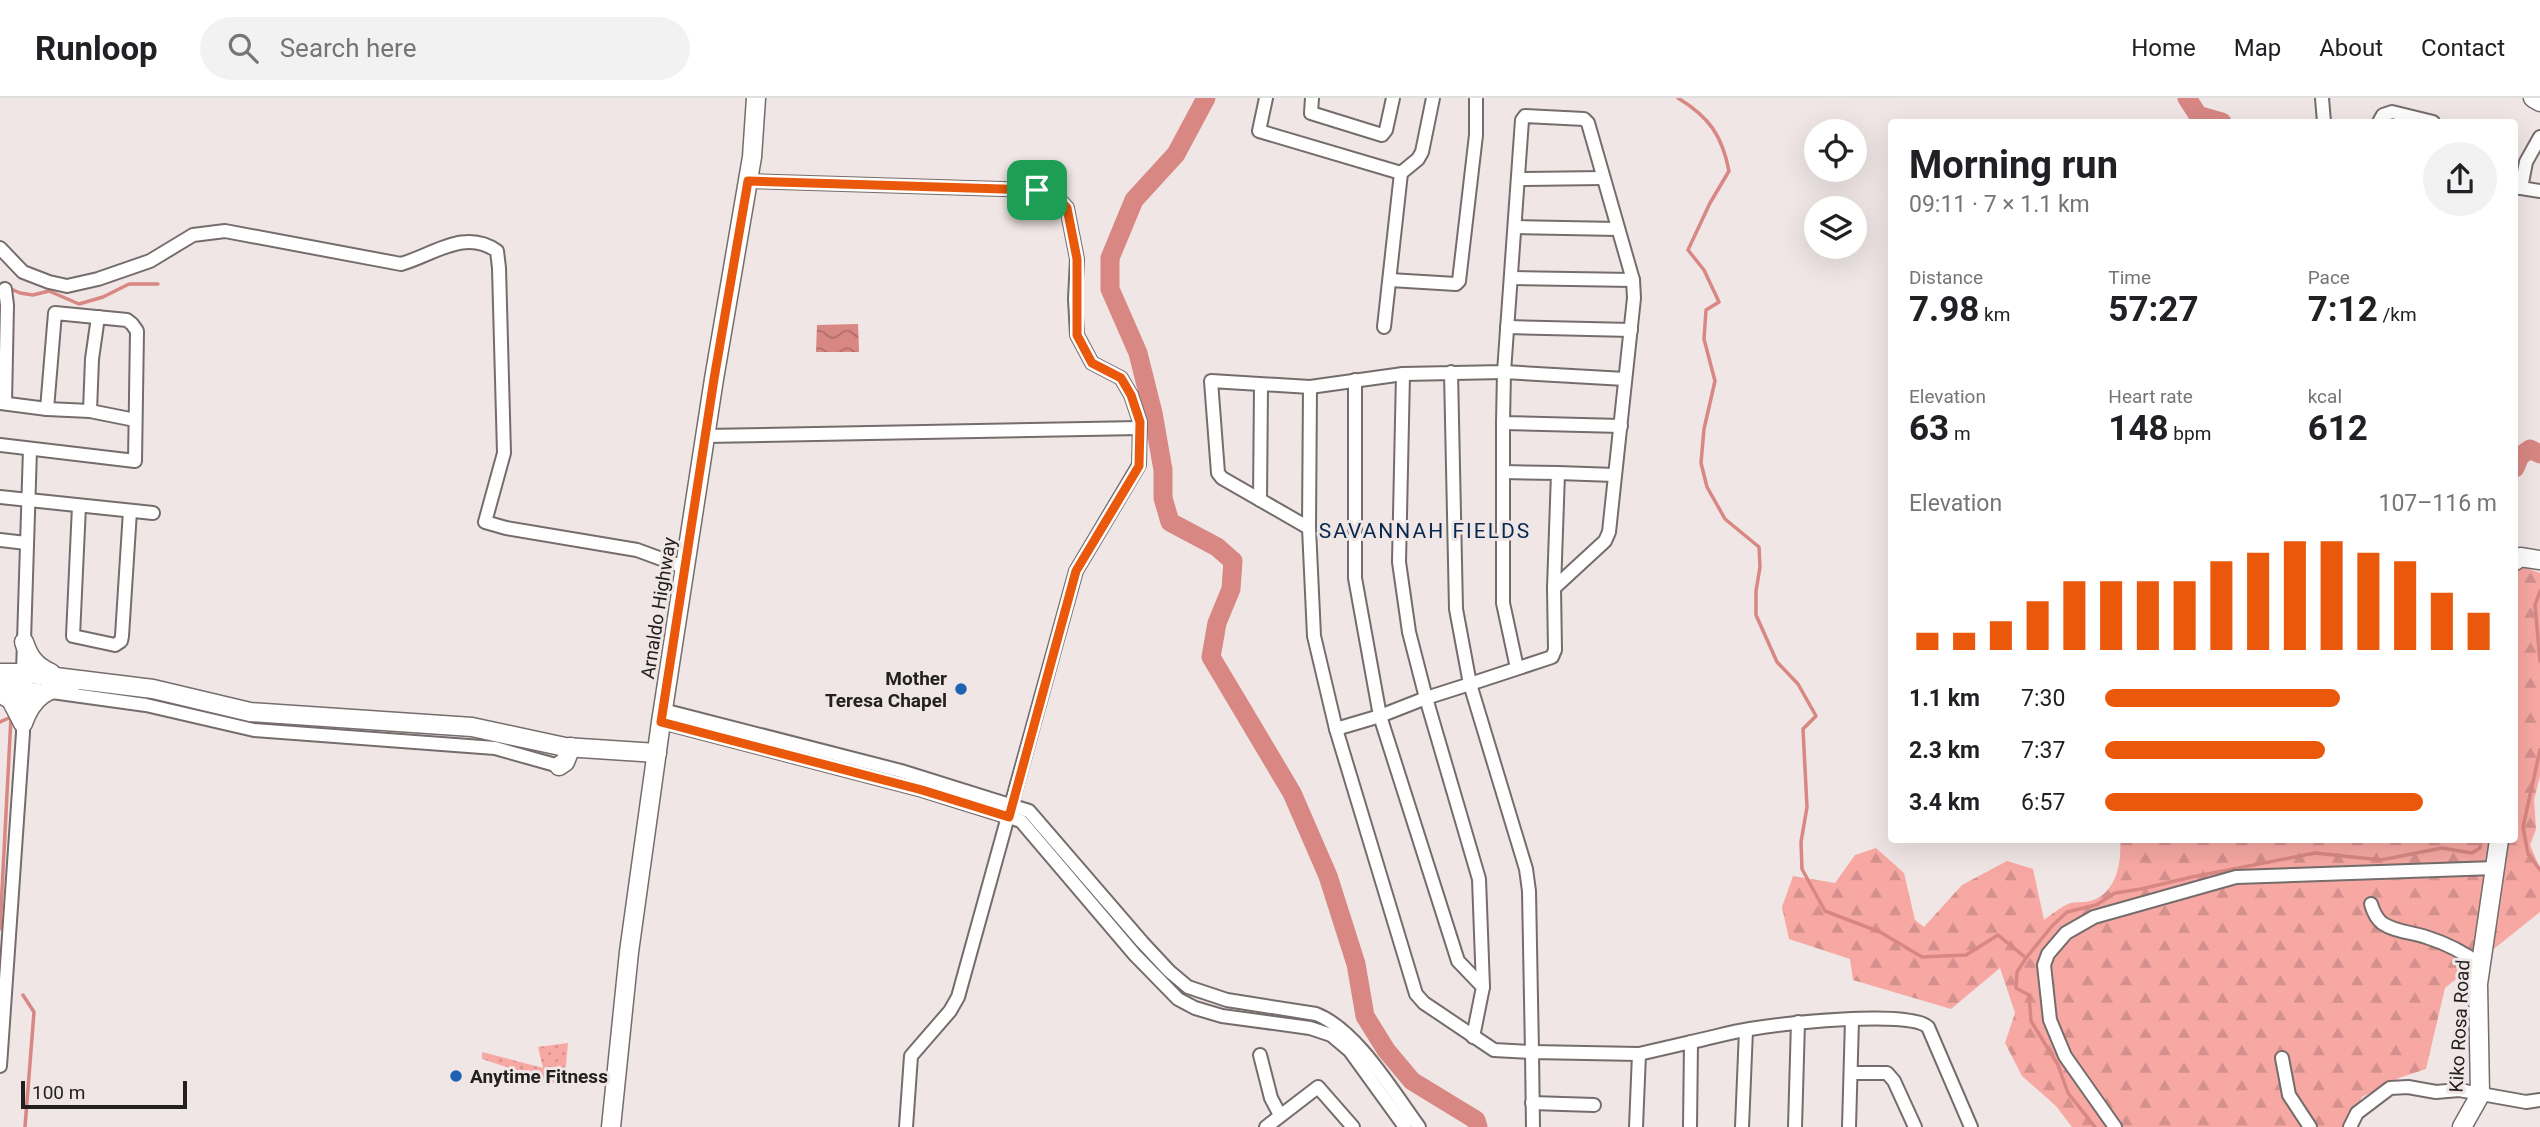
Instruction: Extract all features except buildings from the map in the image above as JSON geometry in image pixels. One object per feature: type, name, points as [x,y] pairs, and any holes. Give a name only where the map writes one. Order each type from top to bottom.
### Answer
[{"type":"street","name":"Arnaldo Highway","points":[[611,1127],[626,974],[662,716],[748,181],[755,133],[756,98]]},
{"type":"street","points":[[1266,98],[1259,131],[1401,173]]},
{"type":"street","points":[[1311,98],[1311,113],[1382,135],[1386,130],[1393,98]]},
{"type":"street","points":[[1384,327],[1401,173],[1418,159],[1422,152],[1433,98]]},
{"type":"street","points":[[1390,280],[1456,284],[1459,281],[1476,135],[1476,98]]},
{"type":"street","points":[[2322,98],[2324,119]]},
{"type":"street","points":[[2533,98],[2540,102]]},
{"type":"street","points":[[2381,119],[2392,111],[2422,119]]},
{"type":"street","points":[[1517,668],[1503,603],[1503,423],[1507,327],[1522,120],[1525,116],[1584,119],[1588,123],[1633,280],[1631,330],[1609,532],[1605,541],[1554,588]]},
{"type":"street","points":[[2540,137],[2526,162],[2518,188],[2540,191]]},
{"type":"street","points":[[1519,179],[1603,178]]},
{"type":"street","points":[[748,181],[1037,190],[1057,197],[1067,208],[1077,259],[1077,335],[1092,363],[1121,378],[1131,395],[1140,422],[1139,466],[1076,571],[958,997],[950,1011],[911,1056],[906,1127]]},
{"type":"street","points":[[1515,227],[1618,229]]},
{"type":"street","points":[[0,248],[23,272],[67,286],[98,279],[150,261],[193,235],[225,231],[401,264],[442,246],[465,241],[488,244],[497,251],[499,268],[505,453],[485,522],[637,550],[686,568]]},
{"type":"street","points":[[1511,278],[1633,280]]},
{"type":"street","points":[[5,289],[2,403],[90,411],[135,420]]},
{"type":"street","points":[[0,445],[135,461],[137,331],[132,324],[127,320],[55,313],[47,409]]},
{"type":"street","points":[[90,411],[92,359],[98,317]]},
{"type":"street","points":[[1507,327],[1631,330]]},
{"type":"street","points":[[1309,527],[1222,478],[1218,473],[1211,381],[1310,387],[1403,374],[1451,372],[1504,372],[1625,379]]},
{"type":"street","points":[[1451,372],[1456,609],[1469,684],[1525,869],[1529,891],[1533,1127]]},
{"type":"street","points":[[1403,374],[1399,562],[1409,632],[1479,879],[1483,988],[1473,1037]]},
{"type":"street","points":[[1355,380],[1355,578],[1380,716],[1458,961],[1483,988]]},
{"type":"street","points":[[1260,500],[1261,386]]},
{"type":"street","points":[[1310,387],[1309,527],[1314,636],[1336,729],[1416,994],[1424,1003],[1494,1050],[1532,1052],[1639,1054],[1746,1030],[1798,1022],[1905,1020],[1925,1024],[1971,1127]]},
{"type":"street","points":[[1503,423],[1620,426]]},
{"type":"street","points":[[705,436],[1140,429]]},
{"type":"street","points":[[0,1066],[2,988],[23,723],[30,449]]},
{"type":"street","points":[[1503,472],[1615,475]]},
{"type":"street","points":[[1336,729],[1552,657],[1555,650],[1558,473]]},
{"type":"street","points":[[0,497],[153,513]]},
{"type":"street","points":[[79,506],[73,636],[115,645],[121,641],[122,635],[130,511]]},
{"type":"street","points":[[0,540],[26,543]]},
{"type":"street","points":[[2518,559],[2540,560]]},
{"type":"street","points":[[0,666],[14,658],[23,642]]},
{"type":"street","points":[[23,642],[37,666],[64,678]]},
{"type":"street","points":[[0,673],[47,692],[146,705],[254,730],[495,748],[559,766],[565,762],[571,747]]},
{"type":"street","points":[[23,723],[11,700],[0,691],[23,681],[64,678],[170,692],[250,712],[472,727],[571,747],[657,753]]},
{"type":"street","points":[[23,723],[30,704],[40,695],[73,682],[90,681]]},
{"type":"street","points":[[662,716],[922,790],[1011,811],[1029,811],[1142,942],[1178,979],[1200,993],[1213,997],[1316,1014],[1329,1019],[1349,1035],[1419,1127]]},
{"type":"street","points":[[1011,811],[1135,955],[1178,999],[1195,1008],[1222,1016],[1310,1028],[1331,1035],[1350,1051],[1405,1127]]},
{"type":"street","name":"Kiko Rosa Road","points":[[2462,1127],[2480,1095],[2478,984],[2499,843]]},
{"type":"street","points":[[2115,1127],[2065,1056],[2050,1020],[2044,965],[2053,946],[2066,933],[2083,922],[2236,877],[2496,868]]},
{"type":"street","points":[[2371,904],[2382,923],[2428,937],[2467,955],[2481,965]]},
{"type":"street","points":[[1849,1127],[1853,1020]]},
{"type":"street","points":[[1795,1127],[1798,1022]]},
{"type":"street","points":[[1742,1127],[1746,1030]]},
{"type":"street","points":[[1690,1127],[1691,1042]]},
{"type":"street","points":[[1636,1127],[1639,1054]]},
{"type":"street","points":[[1260,1055],[1271,1098],[1280,1115]]},
{"type":"street","points":[[2282,1058],[2289,1095],[2310,1127]]},
{"type":"street","points":[[1851,1073],[1887,1073],[1894,1081],[1915,1127]]},
{"type":"street","points":[[1266,1127],[1318,1087],[1353,1127]]},
{"type":"street","points":[[2350,1127],[2357,1113],[2390,1088],[2408,1087],[2436,1092],[2459,1090],[2526,1102],[2540,1100]]},
{"type":"street","points":[[1532,1103],[1594,1105]]},
{"type":"green space","points":[[2518,565],[2540,573],[2540,776],[2534,800],[2536,829],[2530,845],[2540,868],[2540,912],[2445,988],[2426,1069],[2399,1078],[2362,1097],[2346,1127],[2072,1127],[2056,1106],[2022,1076],[2005,1043],[2015,1013],[2000,968],[1951,1009],[1853,980],[1850,959],[1789,939],[1782,907],[1793,876],[1835,883],[1855,855],[1876,848],[1904,873],[1915,920],[1924,927],[1962,885],[2007,861],[2033,869],[2044,920],[2068,904],[2090,901],[2106,892],[2116,876],[2120,843],[2518,843]]},
{"type":"green space","points":[[568,1043],[564,1086],[482,1059],[482,1052],[543,1068],[538,1047]]},
{"type":"water","points":[[858,324],[859,352],[816,352],[817,325]]},
{"type":"waterway","points":[[1206,98],[1176,154],[1134,200],[1110,258],[1110,289],[1138,353],[1153,413],[1163,470],[1163,498],[1170,522],[1217,547],[1233,561],[1231,589],[1217,623],[1211,657],[1292,793],[1328,876],[1356,964],[1365,1016],[1386,1050],[1412,1081],[1476,1120],[1478,1127]]},
{"type":"waterway","points":[[1678,98],[1698,112],[1712,128],[1722,147],[1729,171],[1710,203],[1688,250],[1704,270],[1719,302],[1706,310],[1704,339],[1715,381],[1704,429],[1701,463],[1707,487],[1725,519],[1759,547],[1756,615],[1777,662],[1798,684],[1816,716],[1803,729],[1807,807],[1801,842],[1802,869],[1825,911],[1880,932],[1922,957],[1966,955],[1998,935],[2026,958]]},
{"type":"waterway","points":[[2187,98],[2198,115],[2212,119]]},
{"type":"waterway","points":[[0,284],[20,293],[33,295],[49,291],[79,304],[103,297],[129,284],[158,284]]},
{"type":"waterway","points":[[2518,461],[2530,449],[2540,454]]},
{"type":"waterway","points":[[2540,591],[2535,605],[2540,661]]},
{"type":"waterway","points":[[0,722],[11,717],[0,929]]},
{"type":"waterway","points":[[2540,750],[2523,827],[2528,854],[2540,870]]},
{"type":"waterway","points":[[2095,1127],[2068,1093],[2058,1065],[2031,1021],[2029,995],[2016,988],[2017,972],[2026,958],[2067,912],[2096,905],[2115,893],[2315,853],[2381,860],[2442,848],[2472,853],[2480,848],[2481,843]]},
{"type":"waterway","points":[[23,995],[34,1012],[25,1127]]},
{"type":"place","name":"Mother Teresa Chapel","points":[[961,689]]},
{"type":"place","name":"Anytime Fitness","points":[[456,1076]]},
{"type":"district","name":"SAVANNAH FIELDS","points":[[1425,531]]},
{"type":"route","points":[[748,181],[1037,190],[1057,197],[1067,208],[1077,259],[1077,335],[1092,363],[1121,378],[1131,395],[1140,422],[1139,466],[1076,571],[1009,817],[922,790],[661,722],[714,379],[748,181]]}]
